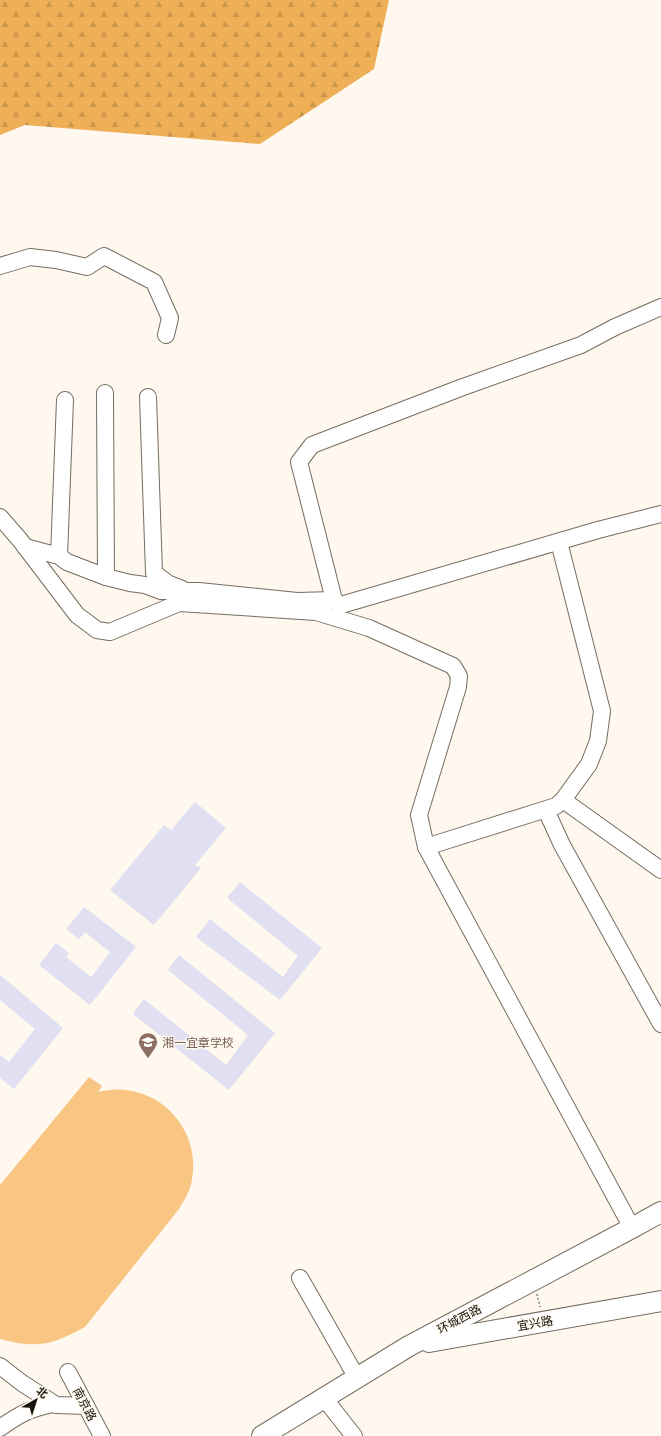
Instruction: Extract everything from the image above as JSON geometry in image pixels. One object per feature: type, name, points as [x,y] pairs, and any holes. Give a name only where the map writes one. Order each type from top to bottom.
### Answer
[{"type":"main road","name":"环城西路","points":[[262,1436],[409,1346],[661,1212]]},
{"type":"main road","name":"宜兴路","points":[[409,1346],[661,1301]]},
{"type":"street","points":[[0,266],[30,257],[56,260],[87,267],[104,256],[154,282],[170,318],[166,335]]},
{"type":"street","points":[[334,600],[299,462],[312,445],[463,387],[581,345],[615,327],[661,307]]},
{"type":"street","points":[[105,393],[106,577]]},
{"type":"street","points":[[148,397],[154,573],[169,584],[188,591]]},
{"type":"street","points":[[59,556],[65,400]]},
{"type":"street","points":[[25,547],[59,556],[67,562],[106,577],[130,584],[145,585],[161,591],[188,591],[298,600],[334,600],[341,605],[661,514]]},
{"type":"street","points":[[0,518],[25,547],[77,614],[97,630],[110,632],[180,603],[316,612],[369,628],[453,666],[459,676],[458,687],[419,815],[426,847],[632,1228]]},
{"type":"street","points":[[426,847],[556,806],[563,800],[589,764],[598,742],[602,711],[559,542]]},
{"type":"street","points":[[563,800],[661,870]]},
{"type":"street","points":[[546,810],[562,845],[661,1024]]},
{"type":"street","points":[[300,1278],[357,1378]]},
{"type":"street","points":[[0,1366],[53,1404]]},
{"type":"street","name":"南京路","points":[[68,1372],[102,1436]]},
{"type":"street","points":[[324,1398],[354,1436]]},
{"type":"street","points":[[0,1428],[19,1414],[36,1407],[53,1404],[86,1406]]},
{"type":"path","points":[[534,1280],[542,1322]]},
{"type":"green space","points":[[0,0],[389,0],[374,69],[260,144],[25,125],[0,135]]},
{"type":"shaded area","points":[[89,1077],[102,1086],[98,1092],[126,1090],[142,1093],[156,1100],[168,1109],[178,1120],[186,1133],[191,1148],[193,1163],[190,1187],[179,1209],[85,1327],[63,1338],[44,1344],[24,1344],[0,1339],[0,1185]]},
{"type":"building","points":[[195,802],[226,828],[195,865],[201,868],[154,925],[110,890],[164,825],[171,830]]},
{"type":"building","points":[[240,882],[322,948],[280,1000],[196,937],[210,919],[283,977],[298,956],[227,898]]},
{"type":"building","points":[[84,907],[136,947],[90,1005],[39,965],[56,943],[69,953],[66,957],[91,977],[110,952],[85,932],[79,939],[66,929]]},
{"type":"building","points":[[179,955],[275,1033],[229,1090],[133,1014],[144,999],[226,1065],[248,1035],[168,970]]},
{"type":"building","points":[[0,975],[63,1028],[14,1089],[0,1078],[0,1055],[9,1062],[35,1029],[0,1000]]},
{"type":"place","name":"湘一宜章学校","points":[[148,1059]]}]
